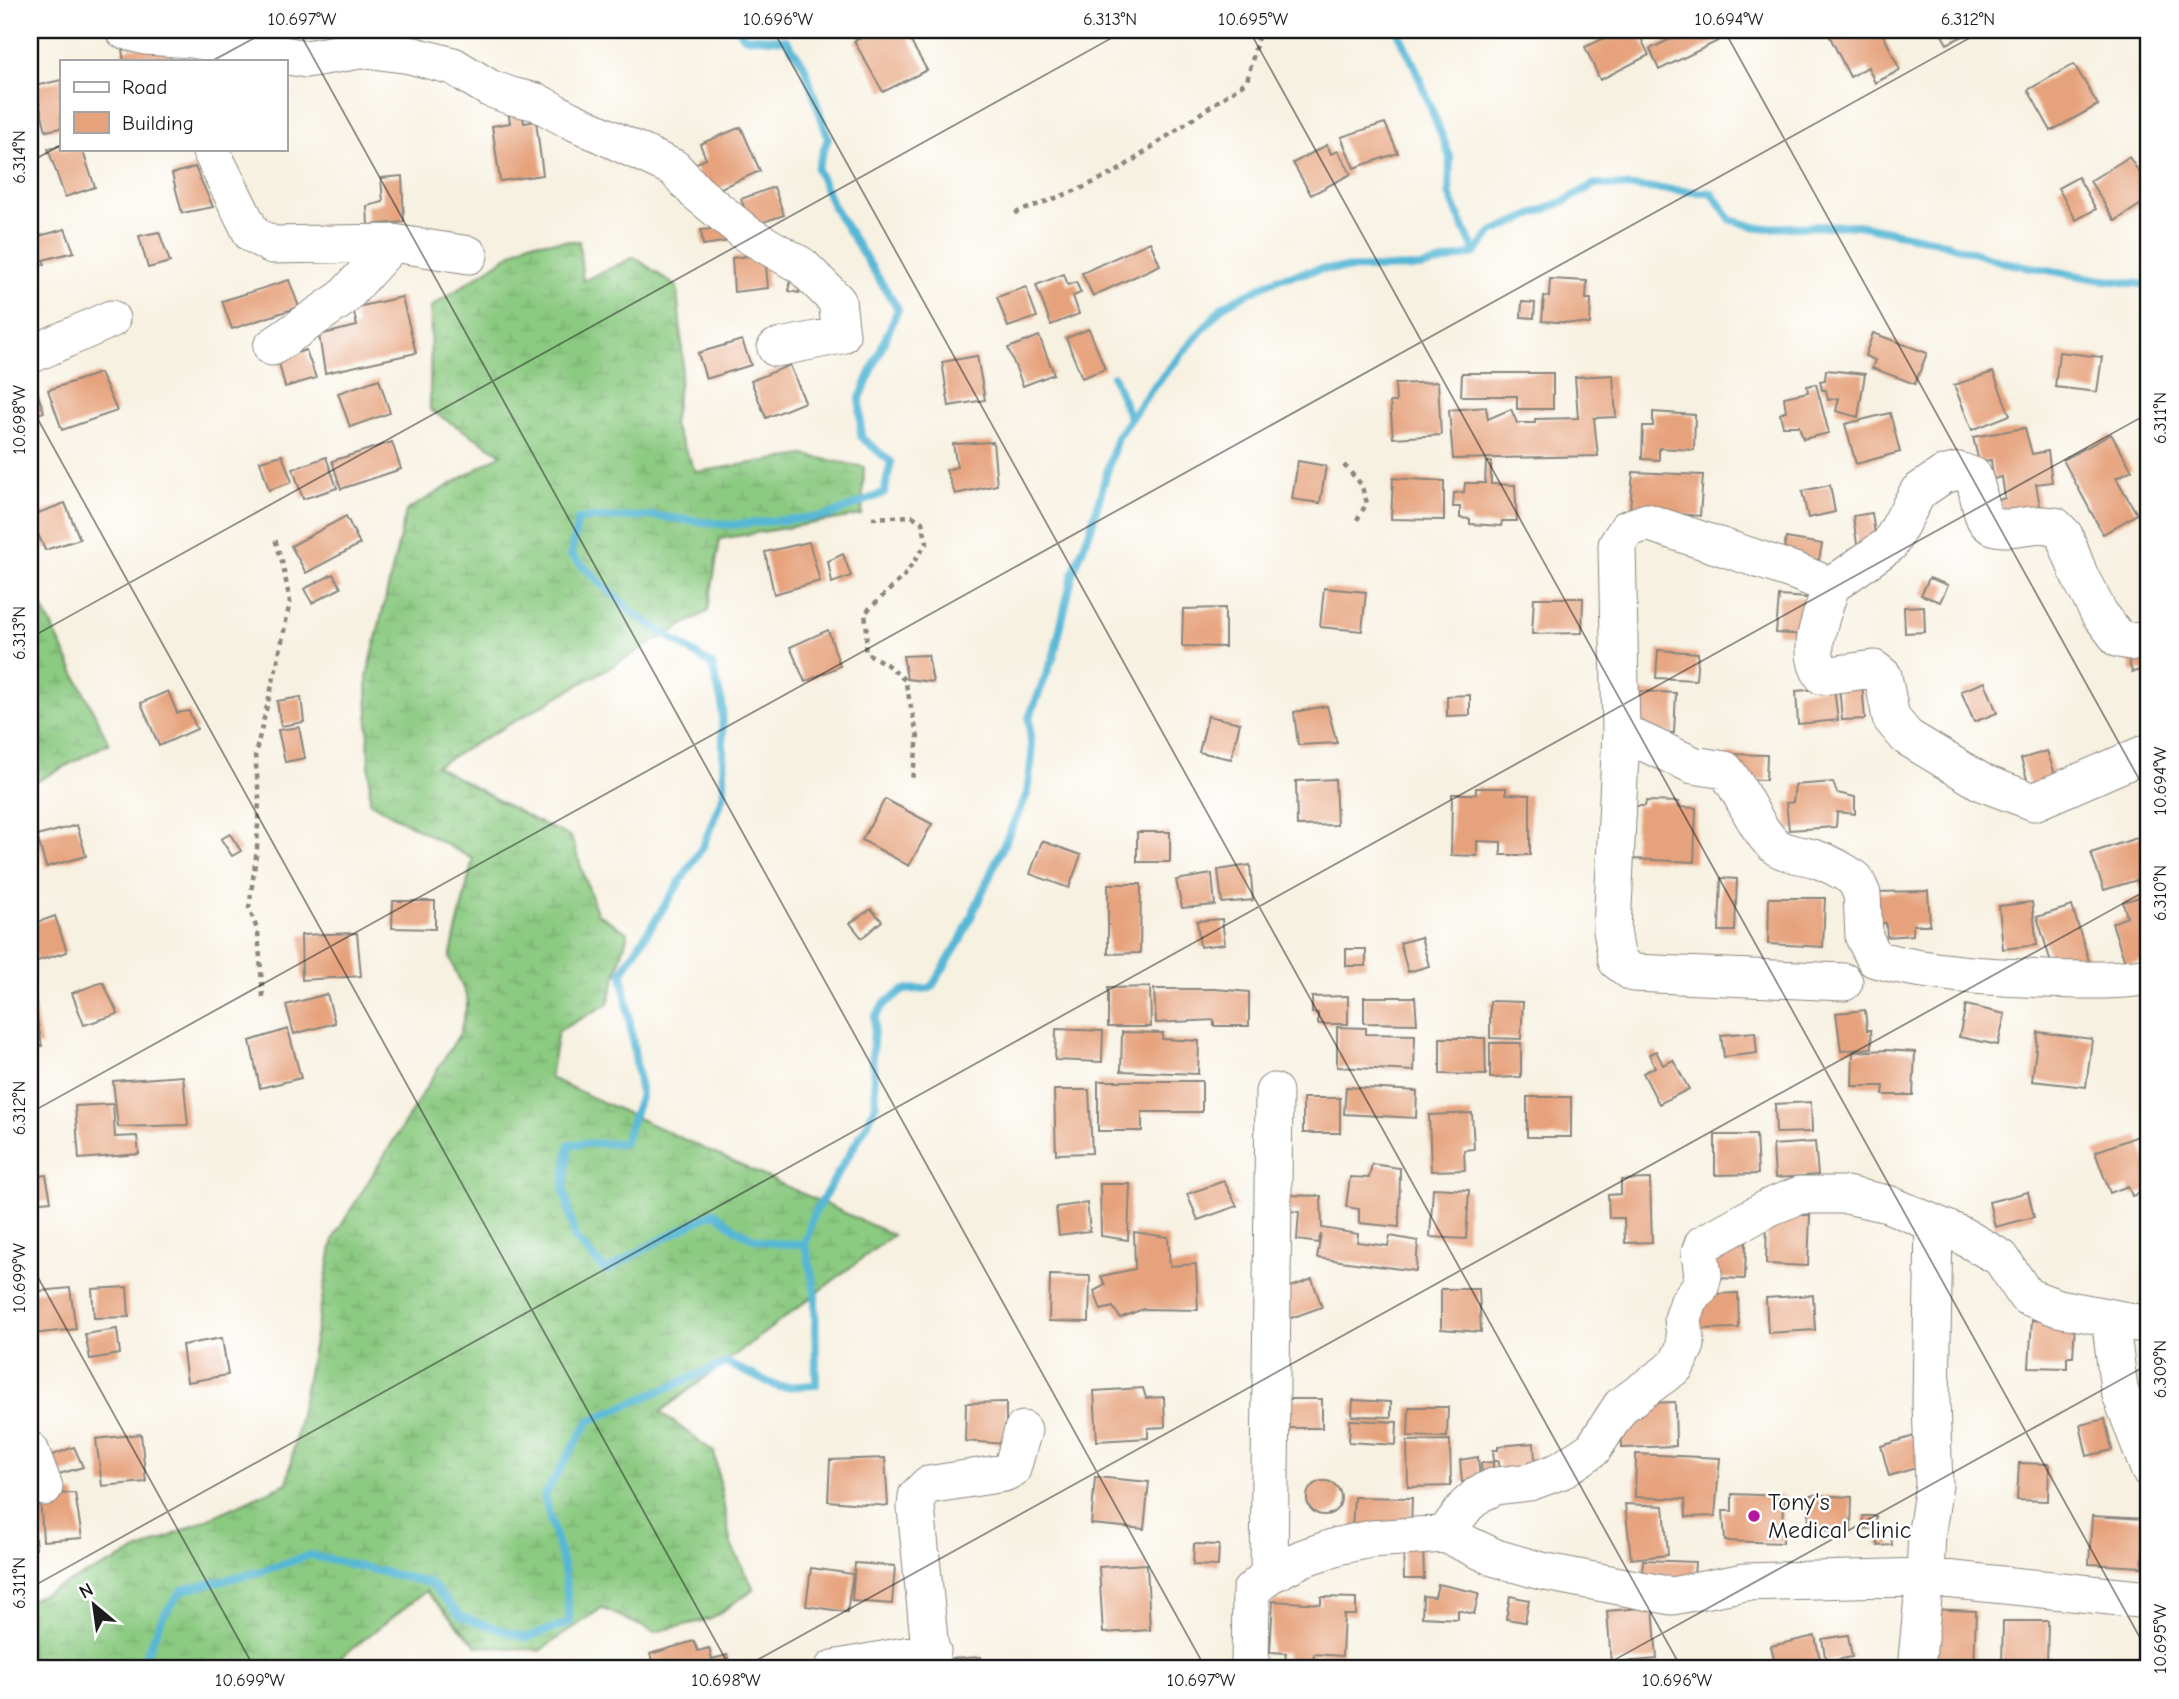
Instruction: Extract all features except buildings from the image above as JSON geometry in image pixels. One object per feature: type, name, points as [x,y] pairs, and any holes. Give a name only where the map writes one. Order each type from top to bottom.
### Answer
[{"type":"street","points":[[124,30],[181,49],[306,59],[366,49],[413,30]]},
{"type":"street","points":[[366,49],[410,55],[453,66],[489,88],[537,102],[674,168],[696,192],[747,234],[802,266],[837,300],[841,335],[776,348]]},
{"type":"street","points":[[210,150],[252,234],[272,245],[393,243],[469,255]]},
{"type":"street","points":[[272,347],[343,298],[393,243]]},
{"type":"street","points":[[30,355],[111,319]]},
{"type":"street","points":[[2149,639],[2136,642],[2119,639],[2099,613],[2080,577],[2064,535],[2055,526],[2036,524],[2004,529],[1990,525],[1983,515],[1980,494],[1973,476],[1959,471],[1942,475],[1919,492],[1890,544],[1831,586],[1815,640],[1815,665],[1824,676],[1874,669],[1883,676],[1891,718],[1907,737],[1983,783],[2034,802],[2149,752]]},
{"type":"street","points":[[1831,586],[1647,522],[1627,528],[1617,545],[1620,732],[1612,930],[1617,961],[1633,973],[1844,982]]},
{"type":"street","points":[[1620,732],[1693,765],[1725,770],[1777,848],[1794,855],[1816,859],[1855,878],[1861,894],[1864,937],[1875,959],[1902,967],[1996,978],[2118,981],[2149,976]]},
{"type":"street","points":[[1269,1575],[1274,1092]]},
{"type":"street","points":[[1445,1534],[1479,1493],[1496,1486],[1530,1482],[1560,1471],[1593,1449],[1621,1406],[1676,1366],[1686,1345],[1683,1319],[1689,1301],[1700,1287],[1703,1275],[1700,1253],[1703,1244],[1770,1207],[1800,1195],[1846,1195],[1888,1204],[1961,1236],[2001,1258],[2026,1296],[2058,1308],[2149,1325]]},
{"type":"street","points":[[1916,1669],[1927,1531],[1934,1485],[1931,1403],[1934,1224]]},
{"type":"street","points":[[2110,1318],[2119,1389],[2149,1469]]},
{"type":"street","points":[[833,1669],[932,1660],[917,1496],[928,1485],[1004,1473],[1012,1469],[1023,1430]]},
{"type":"street","points":[[30,1450],[44,1487]]},
{"type":"street","points":[[1250,1669],[1251,1591],[1269,1575],[1303,1558],[1360,1541],[1445,1534],[1496,1558],[1530,1568],[1672,1596],[1745,1582],[1924,1577],[2149,1600]]},
{"type":"path","points":[[1015,213],[1119,170],[1247,81],[1259,33],[1257,30]]},
{"type":"path","points":[[1344,465],[1361,484],[1367,503],[1355,523]]},
{"type":"path","points":[[872,518],[912,516],[922,522],[927,543],[904,576],[865,613],[865,652],[886,664],[905,680],[918,738],[912,780]]},
{"type":"path","points":[[263,996],[258,933],[248,908],[258,836],[259,797],[255,755],[290,602],[274,536]]},
{"type":"green space","points":[[579,241],[583,281],[634,257],[677,287],[683,359],[673,425],[696,472],[804,455],[864,467],[862,515],[720,539],[708,611],[436,766],[534,820],[571,837],[597,913],[628,933],[608,1004],[558,1031],[550,1078],[893,1235],[660,1412],[714,1452],[731,1545],[754,1589],[711,1619],[654,1632],[602,1608],[541,1650],[477,1646],[426,1591],[326,1669],[30,1669],[30,1600],[287,1483],[334,1237],[460,1033],[468,1000],[450,958],[473,859],[370,803],[367,677],[406,511],[502,454],[430,410],[431,307],[529,242]]},
{"type":"green space","points":[[30,582],[109,743],[30,785]]},
{"type":"waterway","points":[[740,30],[744,37],[786,40],[804,65],[828,138],[817,169],[834,208],[898,309],[860,398],[861,437],[891,462],[884,493],[827,516],[730,525],[654,516],[578,519],[571,555],[633,613],[712,665],[722,703],[724,793],[703,846],[622,972],[641,1095],[624,1143],[569,1144],[564,1189],[575,1238],[606,1271],[715,1212],[746,1235],[756,1239],[777,1244],[805,1244]]},
{"type":"waterway","points":[[140,1669],[163,1616],[182,1590],[259,1572],[310,1555],[430,1583],[462,1617],[526,1638],[570,1622],[564,1568],[544,1496],[589,1421],[726,1363],[779,1387],[816,1385],[815,1290],[805,1244],[813,1215],[868,1123],[876,1103],[872,1055],[875,1017],[885,1003],[904,990],[931,988],[960,941],[1027,794],[1032,757],[1029,718],[1054,655],[1073,573],[1091,528],[1117,437],[1150,391],[1223,306],[1277,279],[1320,269],[1422,267],[1475,253],[1449,194],[1450,157],[1415,67],[1397,30]]},
{"type":"waterway","points":[[1475,253],[1492,232],[1567,200],[1595,184],[1712,193],[1731,220],[1760,228],[1858,225],[1937,241],[2003,262],[2097,279],[2149,285]]},
{"type":"waterway","points":[[1113,376],[1130,418]]},
{"type":"place","name":"Tony's Medical Clinic","points":[[1754,1516]]}]
